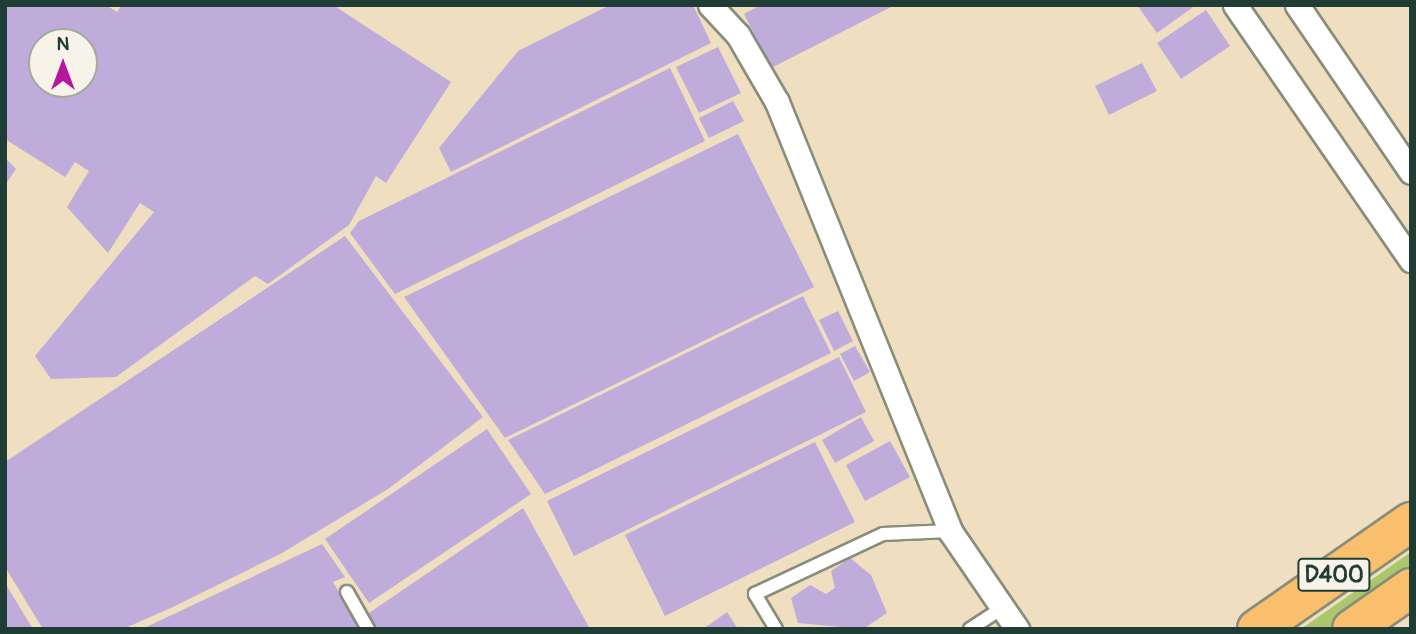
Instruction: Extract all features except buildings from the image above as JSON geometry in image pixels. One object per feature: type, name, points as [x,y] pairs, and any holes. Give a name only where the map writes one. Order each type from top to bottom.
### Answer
[{"type":"highway","name":"D400","points":[[1256,629],[1411,522]]},
{"type":"highway","name":"D400","points":[[1352,629],[1411,588]]},
{"type":"street","points":[[710,5],[738,35],[777,102],[950,531],[1017,629]]},
{"type":"street","points":[[1235,5],[1411,260]]},
{"type":"street","points":[[1297,5],[1411,172]]},
{"type":"lane","points":[[776,629],[755,594],[883,534],[950,531]]},
{"type":"lane","points":[[347,592],[368,629]]},
{"type":"lane","points":[[970,629],[1002,608]]},
{"type":"green space","points":[[1411,552],[1411,572],[1329,629],[1301,629]]}]
